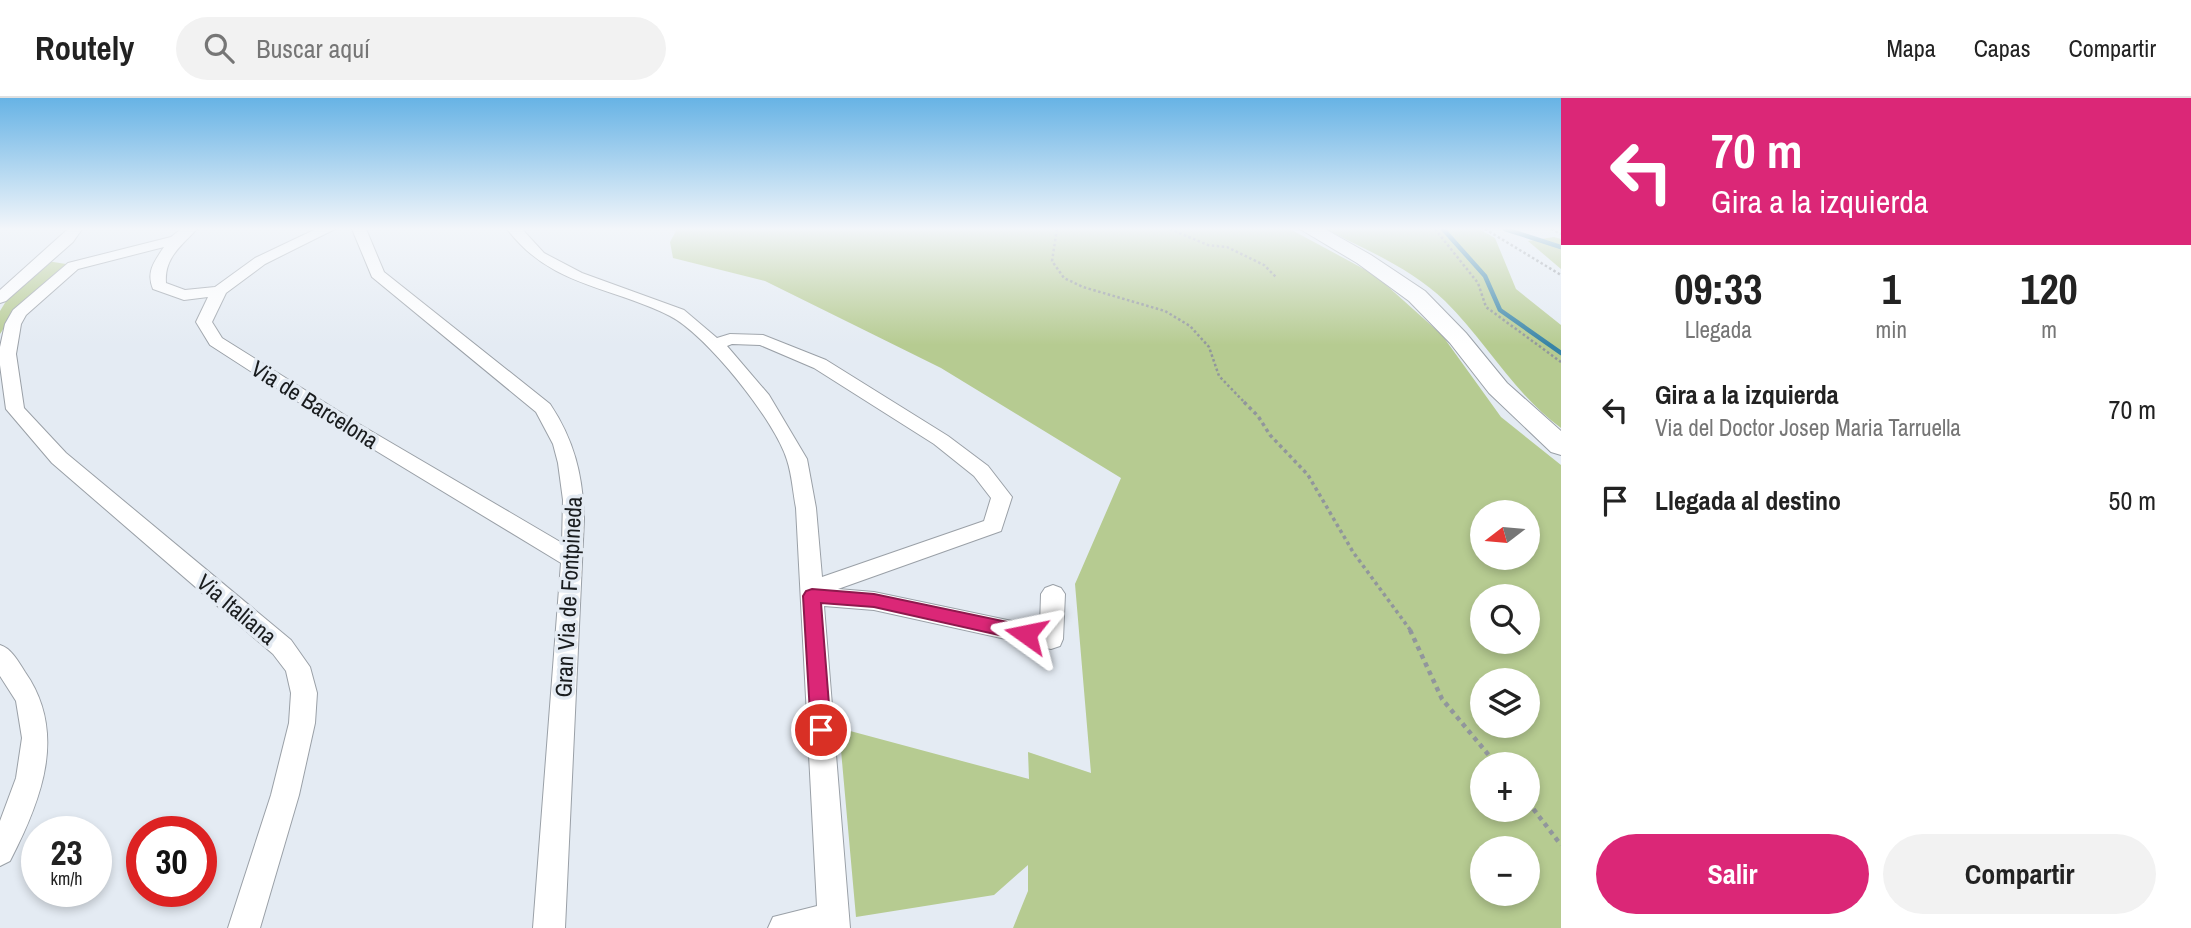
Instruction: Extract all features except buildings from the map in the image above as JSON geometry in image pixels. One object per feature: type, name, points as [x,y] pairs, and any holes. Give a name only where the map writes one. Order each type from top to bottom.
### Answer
[{"type":"main road","points":[[1377,268],[1417,296],[1458,338],[1498,388],[1561,446]]},
{"type":"street","points":[[0,298],[35,268]]},
{"type":"street","points":[[3,351],[19,313],[62,273],[73,268]]},
{"type":"street","points":[[158,268],[158,286],[184,295],[219,291]]},
{"type":"street","name":"Via de Barcelona","points":[[251,268],[219,291],[204,322],[216,341],[341,421],[572,559]]},
{"type":"street","name":"Gran Via de Fontpineda","points":[[374,268],[377,274],[543,408],[554,423],[573,479],[572,559],[549,928]]},
{"type":"street","points":[[561,268],[678,313],[715,345],[763,399],[797,459],[806,508],[834,923],[784,928]]},
{"type":"street","points":[[715,345],[730,339],[763,340],[820,364],[941,440],[981,471],[1002,497],[993,526],[812,592]]},
{"type":"street","name":"Via Italiana","points":[[3,351],[15,409],[34,433],[59,458],[282,647],[298,667],[304,693],[302,723],[282,807],[244,928]]},
{"type":"street","points":[[812,592],[874,601],[1051,639],[1053,594]]},
{"type":"street","points":[[0,655],[29,702],[37,753],[15,824],[0,851]]},
{"type":"path","points":[[1054,268],[1056,273],[1090,288],[1168,312],[1207,341],[1212,348],[1219,376],[1258,416],[1270,435],[1308,475],[1353,552],[1412,632],[1442,699],[1486,752]]},
{"type":"path","points":[[1267,268],[1278,278]]},
{"type":"path","points":[[1466,268],[1478,283],[1486,307],[1561,362]]},
{"type":"path","points":[[1540,818],[1561,845]]},
{"type":"green space","points":[[40,268],[62,268],[19,305],[0,334],[0,311],[8,298]]},
{"type":"green space","points":[[712,268],[1362,268],[1375,275],[1442,335],[1501,417],[1561,465],[1561,928],[1013,928],[1028,891],[1028,865],[994,895],[856,917],[839,728],[1029,779],[1028,752],[1091,773],[1075,584],[1121,478],[941,368],[765,281]]},
{"type":"green space","points":[[1400,268],[1507,268],[1516,289],[1561,325],[1561,428],[1514,383],[1445,301]]},
{"type":"waterway","points":[[1478,268],[1485,276],[1500,310],[1561,353]]},
{"type":"route","points":[[821,730],[812,596],[874,601],[1026,634]]}]
